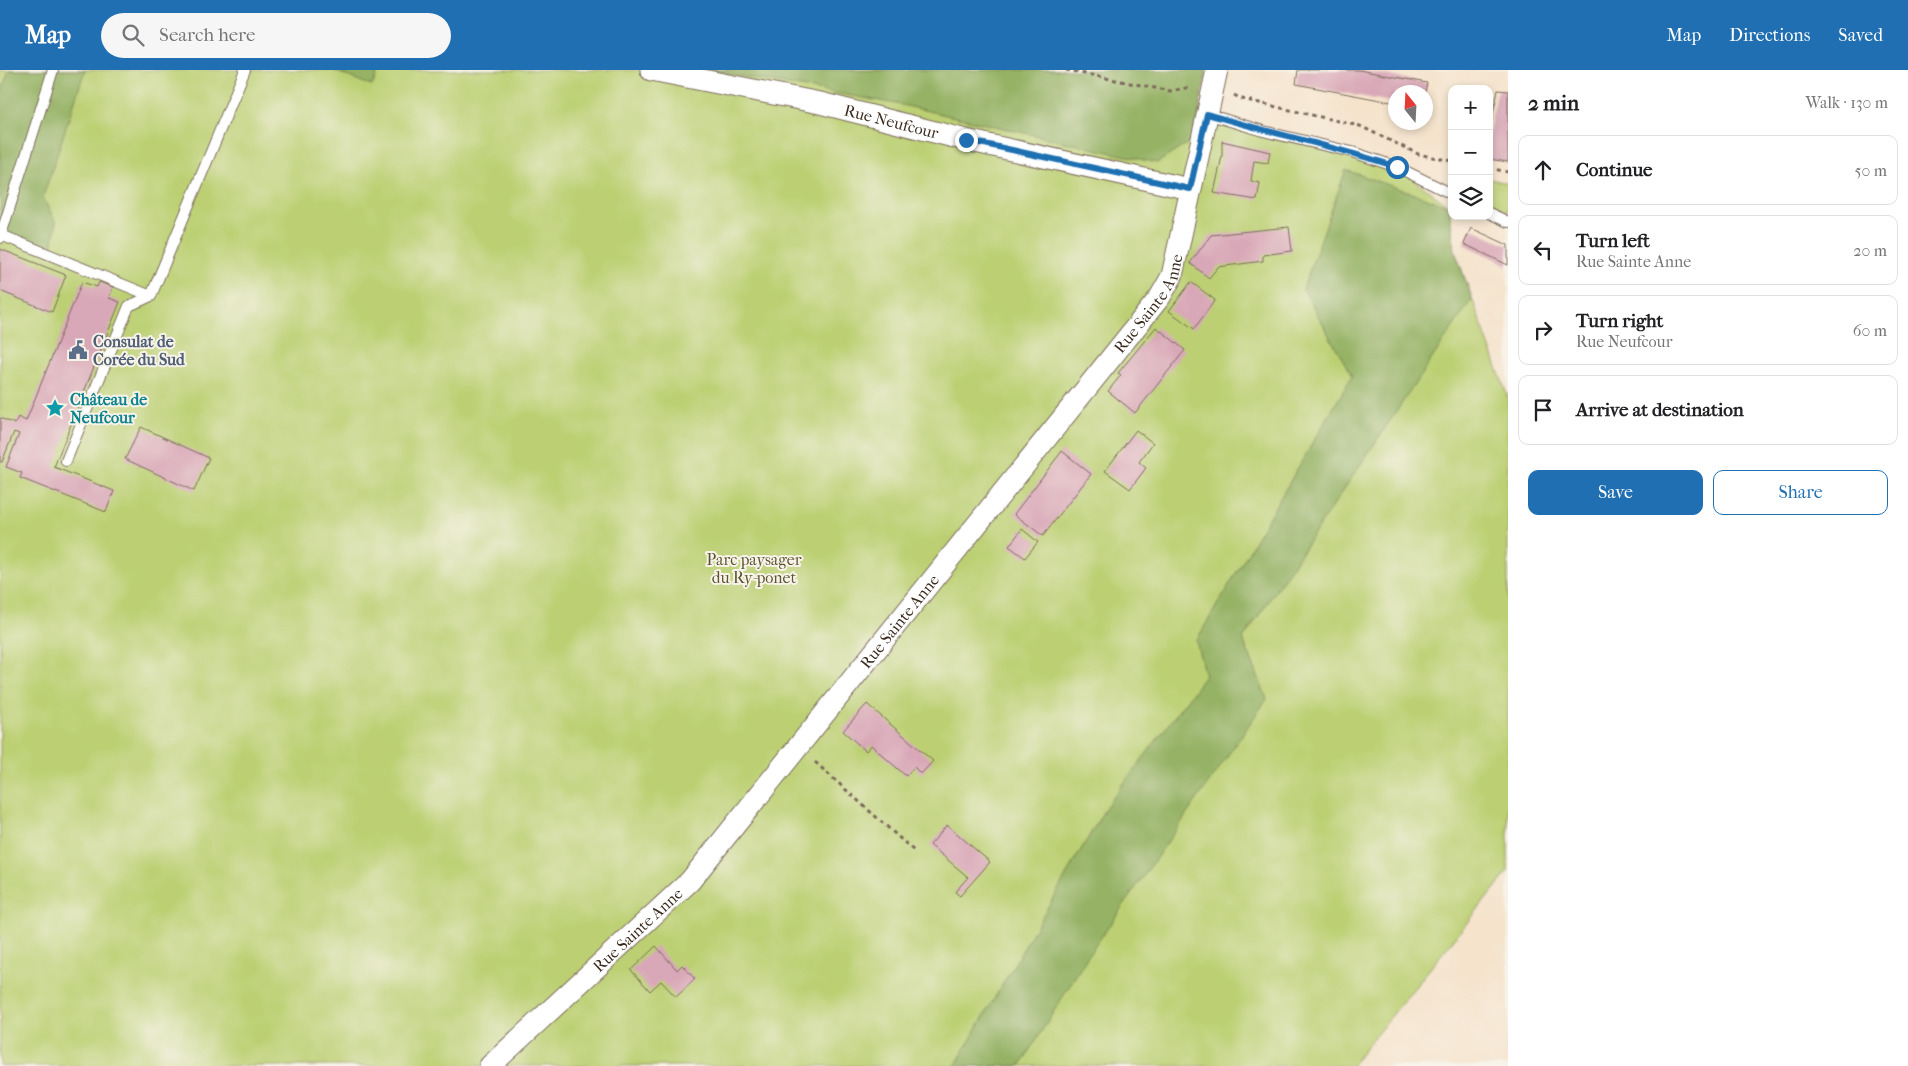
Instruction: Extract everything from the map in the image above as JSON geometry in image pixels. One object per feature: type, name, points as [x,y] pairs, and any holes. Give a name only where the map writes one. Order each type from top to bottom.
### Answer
[{"type":"street","name":"Rue Neufcour","points":[[651,70],[820,103],[966,140],[1190,189]]},
{"type":"street","name":"Rue Sainte Anne","points":[[490,1066],[690,881],[1160,297],[1172,276],[1217,70]]},
{"type":"lane","points":[[53,70],[1,237],[151,296]]},
{"type":"lane","points":[[66,461],[129,306],[151,296],[245,70]]},
{"type":"lane","points":[[1207,114],[1263,131],[1352,152],[1397,167],[1448,192]]},
{"type":"lane","points":[[1493,214],[1508,222]]},
{"type":"path","points":[[1066,70],[1163,90]]},
{"type":"path","points":[[1212,91],[1232,94],[1242,99],[1360,126],[1418,154],[1448,160]]},
{"type":"path","points":[[1493,169],[1508,172]]},
{"type":"path","points":[[798,746],[914,851]]},
{"type":"green space","name":"Parc paysager du Ry-ponet","points":[[0,70],[1071,70],[1207,114],[1397,167],[1448,205],[1448,220],[1451,220],[1455,251],[1508,398],[1508,872],[1351,1066],[0,1066]]},
{"type":"green space","points":[[9,70],[85,70],[43,197],[56,223],[52,249],[0,229],[0,96]]},
{"type":"green space","points":[[332,70],[379,70],[372,86]]},
{"type":"green space","points":[[705,70],[1207,70],[1193,140],[1157,163],[902,105]]},
{"type":"green space","points":[[1346,170],[1448,206],[1448,220],[1451,220],[1455,251],[1472,299],[1243,639],[1267,699],[1086,959],[1020,1066],[955,1066],[1106,807],[1205,676],[1196,641],[1352,376],[1303,289]]},
{"type":"green space","points":[[1493,180],[1508,183],[1508,212],[1493,205]]},
{"type":"building","points":[[1298,70],[1359,70],[1427,83],[1427,85],[1388,85],[1388,101],[1296,84]]},
{"type":"building","points":[[1498,90],[1508,91],[1508,162],[1493,160],[1493,114]]},
{"type":"building","points":[[1222,141],[1270,152],[1268,163],[1254,161],[1251,181],[1260,183],[1257,200],[1214,193],[1222,156]]},
{"type":"building","points":[[1289,227],[1292,251],[1263,255],[1263,261],[1218,267],[1209,278],[1190,263],[1211,235]]},
{"type":"building","points":[[1471,228],[1508,245],[1508,265],[1464,244]]},
{"type":"building","points":[[0,249],[66,275],[52,312],[0,291]]},
{"type":"building","points":[[82,282],[97,287],[99,282],[113,287],[109,298],[120,302],[54,467],[114,491],[106,512],[20,478],[22,473],[6,467],[19,434],[14,432],[2,462],[0,462],[0,418],[15,424],[18,417],[26,421]]},
{"type":"building","points":[[1191,282],[1215,300],[1194,329],[1169,311]]},
{"type":"building","points":[[1156,327],[1185,350],[1135,413],[1108,391],[1121,375],[1118,373]]},
{"type":"building","points":[[141,427],[209,458],[194,491],[125,459]]},
{"type":"building","points":[[1136,430],[1153,443],[1139,462],[1146,468],[1130,489],[1105,471]]},
{"type":"building","points":[[1062,451],[1091,474],[1043,536],[1014,514]]},
{"type":"building","points":[[1022,529],[1038,542],[1025,558],[1009,546]]},
{"type":"building","points":[[867,704],[933,761],[921,774],[914,767],[906,776],[871,745],[866,751],[843,731]]},
{"type":"building","points":[[947,825],[990,862],[960,896],[955,892],[968,877],[930,845]]},
{"type":"building","points":[[656,946],[677,970],[682,965],[695,979],[676,997],[661,981],[650,991],[631,970]]},
{"type":"place","name":"Consulat de Corée du Sud","points":[[78,350]]},
{"type":"place","name":"Château de Neufcour","points":[[55,408]]},
{"type":"route","points":[[966,140],[1190,189],[1207,114],[1263,131],[1352,152],[1397,167]]}]
